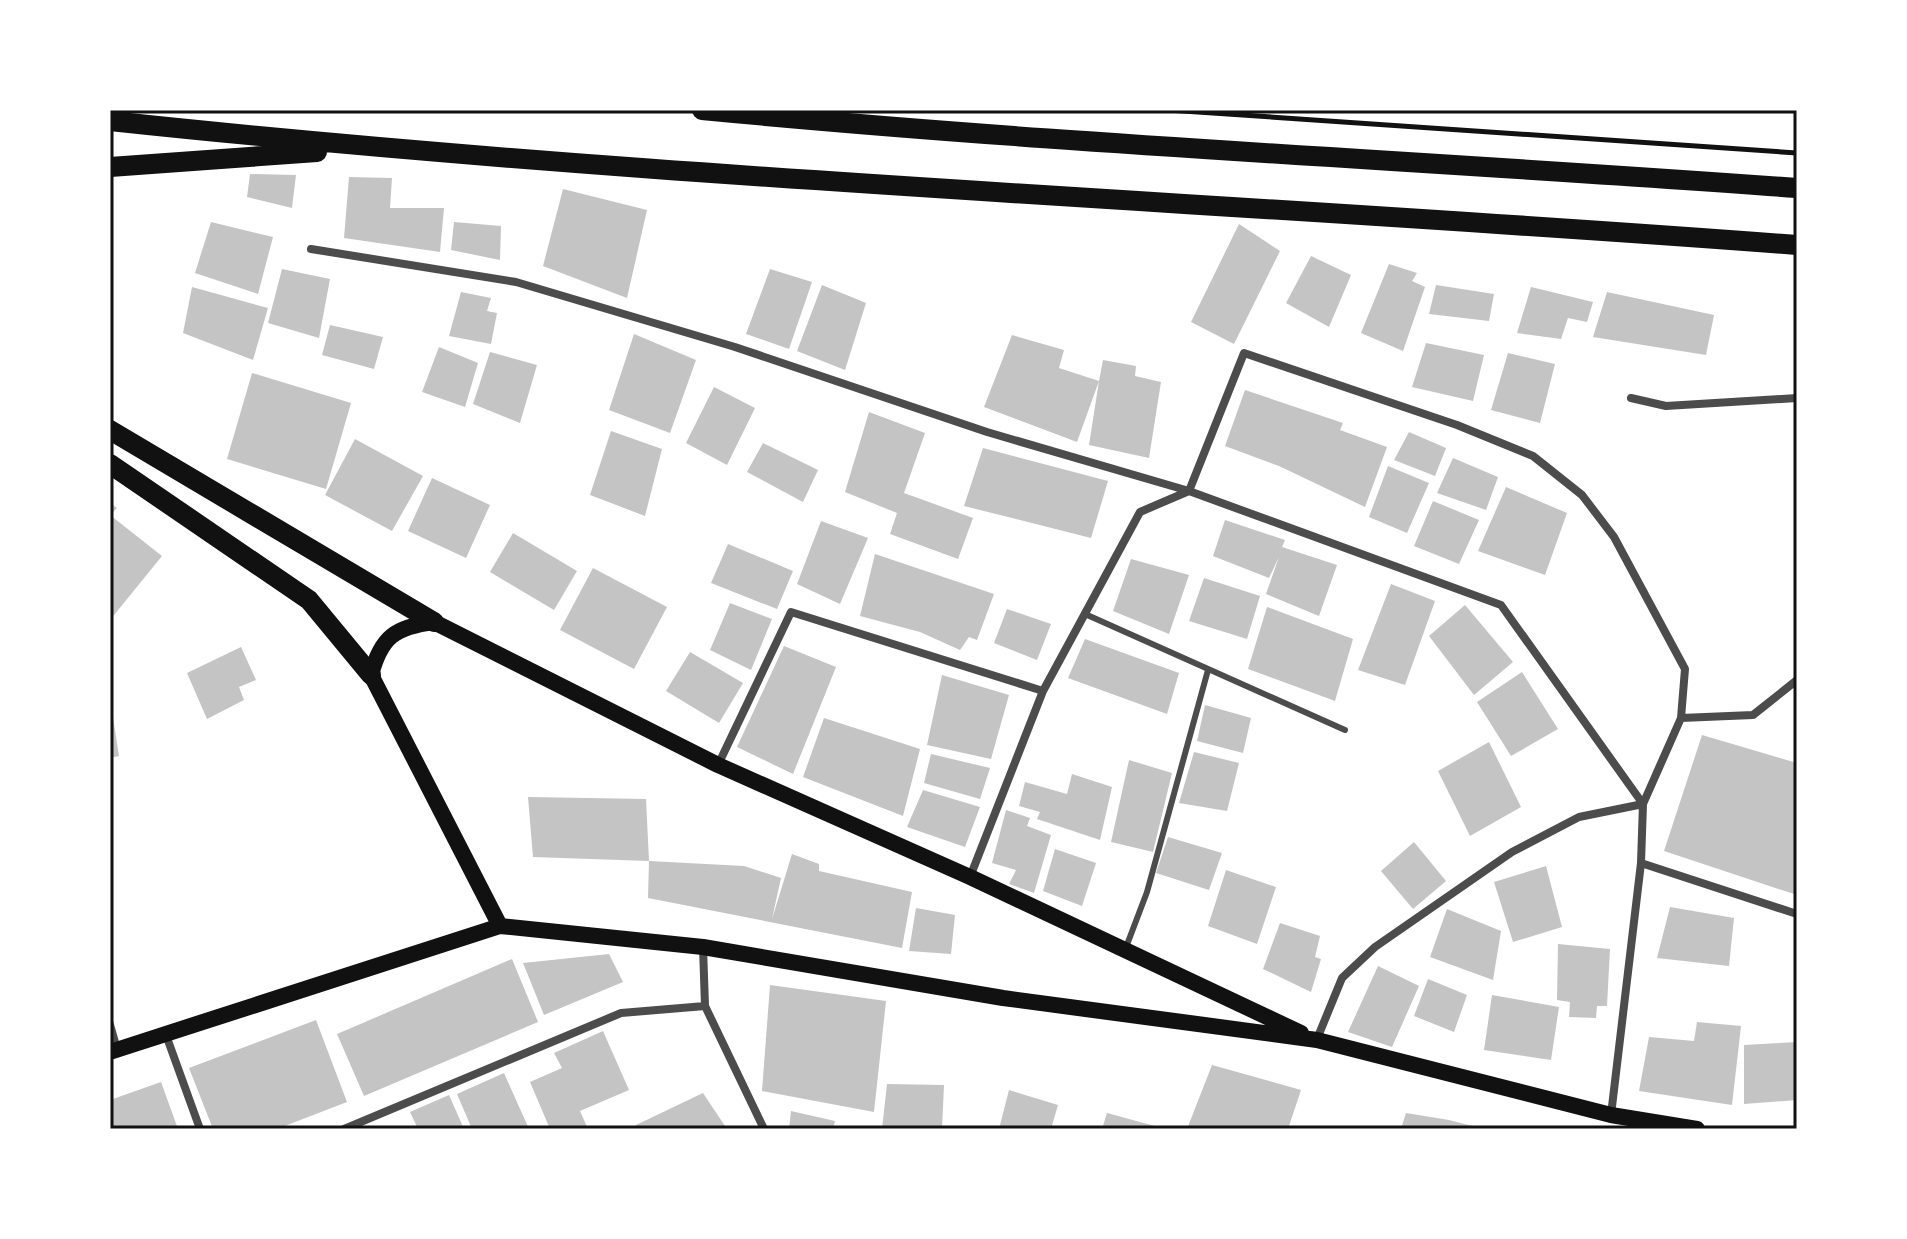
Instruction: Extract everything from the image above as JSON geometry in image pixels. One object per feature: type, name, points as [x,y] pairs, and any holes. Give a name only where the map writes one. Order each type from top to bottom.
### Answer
[{"type":"main road","points":[[702,110],[926,132],[1461,163],[1797,188]]},
{"type":"main road","points":[[110,121],[366,148],[942,190],[1582,227],[1797,245]]},
{"type":"main road","points":[[110,167],[366,148]]},
{"type":"main road","points":[[110,416],[193,478]]},
{"type":"main road","points":[[110,430],[434,622],[718,765],[970,877],[1317,1040]]},
{"type":"main road","points":[[110,464],[309,600],[371,675],[500,926]]},
{"type":"main road","points":[[110,480],[183,512]]},
{"type":"main road","points":[[371,675],[378,651],[389,638],[409,625],[434,622]]},
{"type":"main road","points":[[114,1051],[500,926],[703,947],[1003,998],[1317,1040],[1611,1115],[1697,1129]]},
{"type":"street","points":[[311,249],[516,282],[735,347],[987,432],[1189,491],[1501,605],[1643,804]]},
{"type":"street","points":[[970,877],[1043,691],[1140,512],[1189,491],[1244,353],[1457,425],[1533,456],[1582,495],[1614,537],[1685,669],[1681,718],[1643,804],[1641,863],[1611,1115]]},
{"type":"street","points":[[1631,398],[1666,406],[1797,398]]},
{"type":"street","points":[[718,765],[791,612],[1043,691]]},
{"type":"street","points":[[1681,718],[1753,715],[1797,680]]},
{"type":"street","points":[[1317,1040],[1342,978],[1375,947],[1512,852],[1579,817],[1643,804]]},
{"type":"street","points":[[1641,863],[1797,914]]},
{"type":"street","points":[[703,947],[705,1006],[764,1129]]},
{"type":"street","points":[[344,1129],[621,1013],[705,1006]]},
{"type":"street","points":[[166,1035],[200,1129]]},
{"type":"lane","points":[[1085,614],[1345,730]]},
{"type":"lane","points":[[1125,950],[1147,892],[1208,670]]},
{"type":"lane","points":[[110,1021],[114,1051]]},
{"type":"path","points":[[1168,110],[1797,153]]},
{"type":"building","points":[[250,174],[296,175],[292,208],[247,197]]},
{"type":"building","points":[[349,177],[392,178],[390,208],[444,208],[440,252],[344,238]]},
{"type":"building","points":[[563,189],[647,210],[627,298],[543,266]]},
{"type":"building","points":[[211,222],[273,237],[258,294],[195,273]]},
{"type":"building","points":[[454,222],[501,226],[500,260],[451,250]]},
{"type":"building","points":[[1239,224],[1280,251],[1234,344],[1191,322]]},
{"type":"building","points":[[1311,256],[1351,275],[1329,327],[1286,303]]},
{"type":"building","points":[[1389,264],[1417,273],[1412,281],[1425,287],[1403,351],[1361,333]]},
{"type":"building","points":[[282,269],[330,279],[319,338],[268,323]]},
{"type":"building","points":[[770,269],[812,282],[789,349],[746,334]]},
{"type":"building","points":[[822,285],[866,303],[845,370],[797,351]]},
{"type":"building","points":[[1436,285],[1494,294],[1489,321],[1429,314]]},
{"type":"building","points":[[192,287],[268,308],[253,360],[183,333]]},
{"type":"building","points":[[1531,287],[1593,302],[1587,322],[1568,318],[1561,339],[1517,333]]},
{"type":"building","points":[[461,292],[491,298],[487,311],[497,313],[491,344],[449,336]]},
{"type":"building","points":[[1607,292],[1714,315],[1706,355],[1593,337]]},
{"type":"building","points":[[330,325],[383,337],[374,369],[322,355]]},
{"type":"building","points":[[634,334],[696,360],[670,433],[609,410]]},
{"type":"building","points":[[1012,335],[1064,350],[1059,368],[1099,381],[1077,442],[984,407]]},
{"type":"building","points":[[1426,343],[1484,355],[1473,401],[1412,387]]},
{"type":"building","points":[[439,347],[478,363],[465,407],[422,392]]},
{"type":"building","points":[[490,352],[537,365],[520,423],[473,404]]},
{"type":"building","points":[[1508,353],[1555,364],[1540,423],[1491,410]]},
{"type":"building","points":[[1103,360],[1136,366],[1135,376],[1161,382],[1149,458],[1089,445]]},
{"type":"building","points":[[252,373],[351,403],[326,489],[227,459]]},
{"type":"building","points":[[714,387],[755,408],[727,465],[686,443]]},
{"type":"building","points":[[1245,390],[1343,423],[1340,430],[1387,447],[1365,507],[1279,466],[1225,446]]},
{"type":"building","points":[[869,412],[925,433],[904,493],[973,518],[958,559],[890,534],[897,513],[845,492]]},
{"type":"building","points":[[611,431],[662,449],[645,516],[590,495]]},
{"type":"building","points":[[1409,432],[1446,448],[1435,476],[1394,460]]},
{"type":"building","points":[[355,439],[423,476],[392,531],[325,495]]},
{"type":"building","points":[[763,443],[818,470],[803,502],[747,472]]},
{"type":"building","points":[[983,448],[1108,481],[1091,538],[964,506]]},
{"type":"building","points":[[1453,458],[1498,477],[1486,510],[1437,493]]},
{"type":"building","points":[[1388,466],[1429,483],[1407,533],[1369,517]]},
{"type":"building","points":[[432,478],[490,505],[466,558],[408,531]]},
{"type":"building","points":[[1506,487],[1567,513],[1545,575],[1478,551]]},
{"type":"building","points":[[1433,501],[1479,520],[1459,564],[1414,546]]},
{"type":"building","points":[[110,503],[117,508],[110,515]]},
{"type":"building","points":[[110,515],[162,556],[110,620]]},
{"type":"building","points":[[1225,520],[1285,540],[1282,547],[1337,565],[1319,616],[1266,594],[1279,557],[1269,578],[1213,556]]},
{"type":"building","points":[[821,521],[868,538],[840,604],[797,584]]},
{"type":"building","points":[[513,533],[577,571],[554,610],[490,572]]},
{"type":"building","points":[[728,544],[793,571],[777,609],[711,583]]},
{"type":"building","points":[[875,554],[994,594],[977,640],[969,637],[960,650],[920,632],[860,616]]},
{"type":"building","points":[[1131,559],[1189,575],[1169,634],[1113,611]]},
{"type":"building","points":[[593,568],[667,607],[634,669],[560,630]]},
{"type":"building","points":[[1204,578],[1260,596],[1247,639],[1189,621]]},
{"type":"building","points":[[1391,584],[1435,601],[1405,685],[1358,670]]},
{"type":"building","points":[[730,603],[772,619],[751,670],[710,650]]},
{"type":"building","points":[[1465,605],[1513,662],[1474,695],[1429,636]]},
{"type":"building","points":[[1267,607],[1353,639],[1335,701],[1248,669]]},
{"type":"building","points":[[1007,609],[1051,624],[1037,660],[994,643]]},
{"type":"building","points":[[1085,639],[1179,673],[1167,714],[1068,678]]},
{"type":"building","points":[[784,646],[836,667],[793,774],[737,747]]},
{"type":"building","points":[[241,647],[256,680],[239,687],[244,700],[207,719],[187,673]]},
{"type":"building","points":[[690,652],[743,683],[719,723],[666,691]]},
{"type":"building","points":[[1522,672],[1558,729],[1511,756],[1477,702]]},
{"type":"building","points":[[942,675],[1009,695],[991,759],[927,745]]},
{"type":"building","points":[[110,698],[119,756],[110,758]]},
{"type":"building","points":[[1205,705],[1251,718],[1243,753],[1197,741]]},
{"type":"building","points":[[824,718],[920,749],[903,816],[803,777]]},
{"type":"building","points":[[1702,735],[1797,763],[1797,895],[1664,851]]},
{"type":"building","points":[[1489,742],[1521,807],[1470,836],[1438,771]]},
{"type":"building","points":[[1194,752],[1239,763],[1227,811],[1179,803]]},
{"type":"building","points":[[931,754],[990,768],[980,799],[924,783]]},
{"type":"building","points":[[1129,760],[1172,773],[1153,852],[1111,842]]},
{"type":"building","points":[[1072,774],[1112,787],[1100,840],[1037,819],[1040,812],[1019,806],[1025,782],[1067,794]]},
{"type":"building","points":[[923,790],[980,807],[965,847],[907,827]]},
{"type":"building","points":[[528,797],[646,799],[649,861],[533,857]]},
{"type":"building","points":[[1006,810],[1030,818],[1027,826],[1051,835],[1034,893],[1009,884],[1016,870],[992,863]]},
{"type":"building","points":[[1168,837],[1222,853],[1209,890],[1156,873]]},
{"type":"building","points":[[1414,842],[1446,881],[1413,909],[1381,871]]},
{"type":"building","points":[[1055,849],[1096,863],[1082,906],[1043,891]]},
{"type":"building","points":[[792,854],[819,864],[819,871],[912,892],[902,948],[648,898],[649,861],[744,866],[781,878],[772,919]]},
{"type":"building","points":[[1546,866],[1562,927],[1513,942],[1494,882]]},
{"type":"building","points":[[1226,870],[1276,887],[1257,944],[1208,926]]},
{"type":"building","points":[[1670,907],[1734,918],[1729,966],[1657,958]]},
{"type":"building","points":[[916,908],[955,915],[951,954],[909,951]]},
{"type":"building","points":[[1447,909],[1501,931],[1493,980],[1430,957]]},
{"type":"building","points":[[1280,923],[1320,936],[1315,957],[1321,959],[1311,992],[1263,969]]},
{"type":"building","points":[[1558,944],[1610,949],[1607,1006],[1597,1006],[1596,1018],[1569,1017],[1570,1002],[1557,1000]]},
{"type":"building","points":[[609,954],[623,982],[544,1015],[523,963]]},
{"type":"building","points":[[512,959],[538,1022],[364,1096],[337,1034]]},
{"type":"building","points":[[1378,966],[1419,986],[1392,1047],[1348,1032]]},
{"type":"building","points":[[1428,979],[1467,995],[1454,1032],[1414,1016]]},
{"type":"building","points":[[770,985],[886,1001],[874,1112],[762,1091]]},
{"type":"building","points":[[1492,995],[1559,1007],[1551,1060],[1484,1050]]},
{"type":"building","points":[[316,1020],[347,1102],[277,1129],[213,1129],[189,1068]]},
{"type":"building","points":[[1697,1022],[1741,1026],[1732,1105],[1639,1091],[1649,1037],[1694,1041]]},
{"type":"building","points":[[603,1031],[629,1090],[580,1111],[588,1129],[550,1129],[530,1082],[562,1068],[554,1053]]},
{"type":"building","points":[[1797,1042],[1797,1100],[1744,1104],[1744,1045]]},
{"type":"building","points":[[1212,1065],[1301,1090],[1288,1129],[1187,1129]]},
{"type":"building","points":[[504,1073],[529,1129],[472,1129],[457,1094]]},
{"type":"building","points":[[161,1082],[178,1129],[110,1129],[110,1100]]},
{"type":"building","points":[[887,1084],[944,1085],[942,1129],[882,1129]]},
{"type":"building","points":[[1009,1090],[1058,1105],[1051,1129],[999,1129]]},
{"type":"building","points":[[703,1093],[727,1129],[638,1129],[636,1125]]},
{"type":"building","points":[[449,1095],[464,1129],[418,1129],[410,1112]]},
{"type":"building","points":[[791,1111],[835,1121],[833,1129],[789,1129]]},
{"type":"building","points":[[1107,1113],[1162,1128],[1162,1129],[1102,1129]]},
{"type":"building","points":[[1406,1113],[1449,1120],[1484,1129],[1401,1129]]}]
